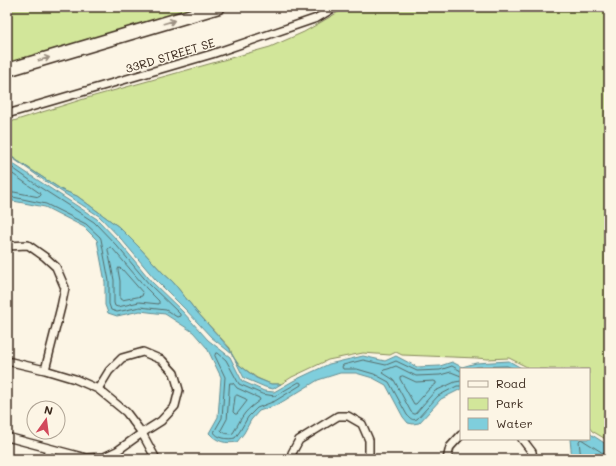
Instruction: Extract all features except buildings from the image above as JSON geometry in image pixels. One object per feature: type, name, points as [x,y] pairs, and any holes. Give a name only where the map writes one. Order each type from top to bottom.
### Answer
[{"type":"highway","points":[[7,70],[219,7]]},
{"type":"street","name":"33RD STREET SE","points":[[7,114],[212,54],[317,18],[335,7]]},
{"type":"street","points":[[7,246],[28,245],[56,267],[65,288],[45,370]]},
{"type":"street","points":[[7,437],[86,458],[104,457],[117,451],[161,421],[175,406],[179,390],[174,374],[162,360],[143,352],[122,358],[109,371],[98,389]]},
{"type":"street","points":[[7,361],[75,379],[98,389],[126,412],[142,433],[156,459]]},
{"type":"street","points":[[292,459],[292,453],[299,440],[338,416],[348,416],[362,424],[369,440],[369,459]]},
{"type":"street","points":[[447,459],[450,447],[460,436]]},
{"type":"street","points":[[523,440],[532,452],[533,459]]},
{"type":"street","points":[[46,459],[49,448]]},
{"type":"green space","points":[[7,7],[204,7],[7,64]]},
{"type":"green space","points":[[347,7],[609,7],[609,441],[590,428],[590,368],[529,368],[509,358],[487,359],[402,355],[396,352],[390,355],[363,353],[328,360],[292,377],[281,384],[271,384],[257,378],[238,364],[232,355],[230,348],[196,311],[173,282],[119,227],[77,196],[62,190],[7,154],[7,123],[87,98],[270,47],[304,32]]},
{"type":"water","points":[[7,154],[62,190],[77,196],[119,227],[173,282],[196,311],[230,349],[232,354],[211,337],[155,279],[122,240],[99,216],[11,157],[7,156]]},
{"type":"water","points":[[7,160],[97,219],[120,243],[152,282],[183,312],[208,340],[230,357],[242,381],[264,391],[274,392],[329,364],[363,356],[385,361],[396,356],[417,367],[440,366],[452,362],[462,367],[476,363],[509,361],[521,368],[460,368],[460,390],[441,399],[419,423],[413,424],[408,423],[403,417],[386,385],[373,378],[356,373],[340,373],[318,380],[277,405],[259,411],[251,420],[237,442],[229,443],[218,440],[209,433],[218,417],[221,377],[207,348],[193,332],[165,314],[140,311],[117,316],[108,313],[105,305],[105,282],[97,240],[84,227],[45,207],[13,201],[7,202]]},
{"type":"water","points":[[234,358],[238,364],[256,378],[271,384],[281,384],[273,389],[244,378]]},
{"type":"water","points":[[590,434],[609,446],[609,459],[572,459],[570,440],[590,440]]}]
